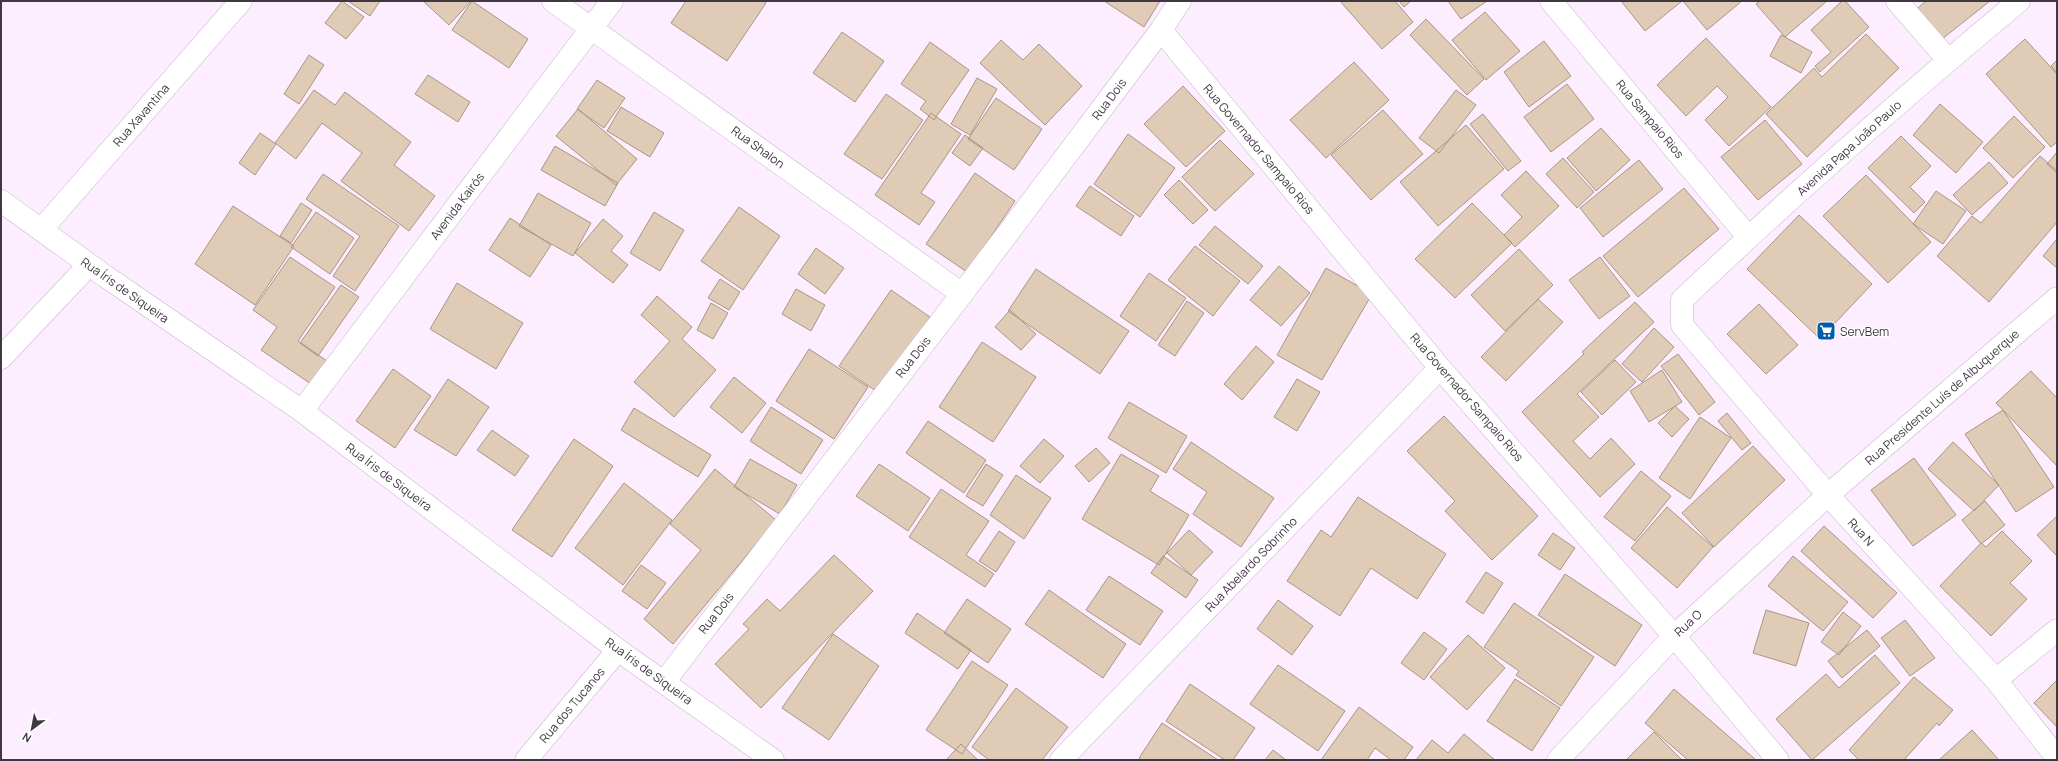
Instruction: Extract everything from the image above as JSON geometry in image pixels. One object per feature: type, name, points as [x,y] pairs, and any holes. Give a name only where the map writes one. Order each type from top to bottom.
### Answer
[{"type":"street","name":"Rua Xavantina","points":[[42,230],[241,1]]},
{"type":"street","name":"Rua Shalon","points":[[553,1],[962,294]]},
{"type":"street","name":"Avenida Kairós","points":[[302,411],[612,1]]},
{"type":"street","name":"Rua Dois","points":[[664,682],[962,294],[1161,30],[1180,1]]},
{"type":"street","name":"Rua Sampaio Rios","points":[[1551,1],[1748,237]]},
{"type":"street","points":[[1897,1],[1948,60]]},
{"type":"street","name":"Avenida Papa João Paulo","points":[[1682,300],[1748,237],[1948,60],[2019,1]]},
{"type":"street","name":"Rua Governador Sampaio Rios","points":[[1161,30],[1440,368],[1674,636],[1778,760]]},
{"type":"street","name":"Rua Íris de Siqueira","points":[[1,201],[89,265],[302,411],[618,650],[773,760]]},
{"type":"street","points":[[1,358],[89,265]]},
{"type":"street","name":"Rua Presidente Luís de Albuquerque","points":[[1828,495],[2057,298]]},
{"type":"street","name":"Rua N","points":[[1682,300],[1682,325],[1828,495],[1996,680],[2057,758]]},
{"type":"street","name":"Rua Abelardo Sobrinho","points":[[1061,760],[1440,368]]},
{"type":"street","name":"Rua O","points":[[1558,760],[1674,636],[1828,495]]},
{"type":"street","points":[[1996,680],[2057,630]]},
{"type":"street","name":"Rua dos Tucanos","points":[[526,760],[618,650]]},
{"type":"building","points":[[342,1],[364,17],[346,39],[325,23]]},
{"type":"building","points":[[348,1],[380,1],[370,16]]},
{"type":"building","points":[[423,1],[471,1],[449,25]]},
{"type":"building","points":[[472,1],[528,39],[509,68],[452,30]]},
{"type":"building","points":[[686,1],[763,1],[766,3],[727,61],[671,23]]},
{"type":"building","points":[[1104,1],[1160,1],[1144,27]]},
{"type":"building","points":[[1340,1],[1395,1],[1413,22],[1382,49]]},
{"type":"building","points":[[1399,1],[1411,1],[1404,7]]},
{"type":"building","points":[[1448,1],[1487,1],[1461,19]]},
{"type":"building","points":[[1621,1],[1682,1],[1645,31]]},
{"type":"building","points":[[1683,1],[1742,1],[1707,30]]},
{"type":"building","points":[[1760,1],[1827,1],[1785,37],[1756,4]]},
{"type":"building","points":[[1842,1],[1845,1],[1869,27],[1820,72],[1815,66],[1831,52],[1811,30]]},
{"type":"building","points":[[1926,1],[1990,1],[1942,39],[1918,8]]},
{"type":"building","points":[[1485,12],[1520,51],[1486,80],[1452,40]]},
{"type":"building","points":[[1426,19],[1484,79],[1467,95],[1410,35]]},
{"type":"building","points":[[842,32],[884,61],[855,102],[813,73]]},
{"type":"building","points":[[1866,34],[1899,68],[1807,157],[1766,114],[1814,68],[1822,77]]},
{"type":"building","points":[[1781,35],[1812,52],[1801,73],[1770,56]]},
{"type":"building","points":[[1706,38],[1771,107],[1729,146],[1705,120],[1728,97],[1717,86],[1686,116],[1657,85]]},
{"type":"building","points":[[2025,39],[2057,74],[2057,142],[2051,147],[1986,74]]},
{"type":"building","points":[[1001,40],[1023,60],[1039,44],[1082,86],[1045,125],[980,63]]},
{"type":"building","points":[[1544,41],[1571,76],[1529,107],[1504,72]]},
{"type":"building","points":[[930,42],[969,70],[934,120],[920,109],[926,101],[901,84]]},
{"type":"building","points":[[309,55],[324,65],[299,104],[284,94]]},
{"type":"building","points":[[2057,60],[2057,73],[2051,66]]},
{"type":"building","points":[[1354,62],[1389,100],[1326,158],[1290,120]]},
{"type":"building","points":[[428,75],[470,102],[458,122],[415,94]]},
{"type":"building","points":[[977,78],[997,89],[970,135],[951,124]]},
{"type":"building","points":[[597,80],[625,98],[604,128],[577,109]]},
{"type":"building","points":[[1567,84],[1594,119],[1551,152],[1524,117]]},
{"type":"building","points":[[1183,86],[1225,131],[1186,167],[1144,124]]},
{"type":"building","points":[[314,90],[335,105],[345,92],[411,142],[394,165],[435,196],[409,231],[341,181],[362,153],[322,123],[296,159],[275,143]]},
{"type":"building","points":[[1456,90],[1476,105],[1439,153],[1419,138]]},
{"type":"building","points":[[886,94],[923,120],[882,179],[844,154]]},
{"type":"building","points":[[996,98],[1042,129],[1014,170],[968,139]]},
{"type":"building","points":[[1940,104],[1983,142],[1956,173],[1913,135]]},
{"type":"building","points":[[621,107],[664,133],[650,157],[607,131]]},
{"type":"building","points":[[578,109],[637,159],[616,185],[556,136]]},
{"type":"building","points":[[1383,110],[1423,154],[1371,200],[1331,155]]},
{"type":"building","points":[[931,113],[961,134],[921,193],[935,202],[919,225],[875,195]]},
{"type":"building","points":[[1483,114],[1521,161],[1508,171],[1470,124]]},
{"type":"building","points":[[2014,116],[2045,147],[2013,178],[1983,148]]},
{"type":"building","points":[[1765,120],[1802,164],[1758,200],[1721,157]]},
{"type":"building","points":[[1466,125],[1504,169],[1438,226],[1400,182]]},
{"type":"building","points":[[1601,128],[1630,160],[1596,191],[1567,158]]},
{"type":"building","points":[[260,133],[276,144],[255,175],[239,163]]},
{"type":"building","points":[[1128,134],[1175,168],[1140,217],[1094,184]]},
{"type":"building","points":[[965,135],[983,148],[970,166],[952,153]]},
{"type":"building","points":[[1901,136],[1931,166],[1910,187],[1925,202],[1914,213],[1868,168]]},
{"type":"building","points":[[1220,140],[1254,174],[1215,211],[1182,177]]},
{"type":"building","points":[[555,146],[618,183],[605,206],[541,170]]},
{"type":"building","points":[[2057,152],[2057,173],[2047,164]]},
{"type":"building","points":[[2040,156],[2057,171],[2057,222],[1989,302],[1937,256],[1972,216],[1981,223]]},
{"type":"building","points":[[1563,158],[1594,192],[1577,208],[1546,174]]},
{"type":"building","points":[[1639,160],[1663,189],[1603,237],[1580,208]]},
{"type":"building","points":[[1989,162],[2008,183],[1972,215],[1953,195]]},
{"type":"building","points":[[1526,171],[1559,206],[1515,247],[1504,235],[1522,217],[1501,195]]},
{"type":"building","points":[[975,173],[1015,201],[967,272],[926,244]]},
{"type":"building","points":[[323,174],[399,226],[355,291],[333,276],[360,236],[306,199]]},
{"type":"building","points":[[1866,175],[1931,242],[1888,283],[1823,216]]},
{"type":"building","points":[[1179,180],[1208,210],[1193,224],[1164,195]]},
{"type":"building","points":[[1090,186],[1134,216],[1121,236],[1076,206]]},
{"type":"building","points":[[1684,188],[1719,229],[1638,297],[1603,256]]},
{"type":"building","points":[[1936,191],[1966,211],[1943,244],[1913,224]]},
{"type":"building","points":[[538,193],[591,223],[573,256],[519,226]]},
{"type":"building","points":[[301,203],[312,210],[291,243],[280,236]]},
{"type":"building","points":[[1472,203],[1512,243],[1455,298],[1415,259]]},
{"type":"building","points":[[233,206],[294,246],[255,305],[195,264]]},
{"type":"building","points":[[739,207],[780,236],[743,290],[701,261]]},
{"type":"building","points":[[316,212],[354,238],[330,274],[291,247]]},
{"type":"building","points":[[654,212],[684,230],[660,271],[630,253]]},
{"type":"building","points":[[1799,215],[1872,284],[1820,339],[1747,269]]},
{"type":"building","points":[[510,218],[551,245],[530,277],[489,250]]},
{"type":"building","points":[[603,219],[623,236],[611,251],[628,265],[613,283],[575,253]]},
{"type":"building","points":[[1215,226],[1263,266],[1248,284],[1199,245]]},
{"type":"building","points":[[2056,240],[2057,241],[2057,268],[2043,256]]},
{"type":"building","points":[[1195,246],[1240,281],[1213,316],[1168,280]]},
{"type":"building","points":[[816,248],[844,268],[825,294],[798,274]]},
{"type":"building","points":[[1519,249],[1553,285],[1505,331],[1471,295]]},
{"type":"building","points":[[290,257],[335,287],[298,341],[330,363],[314,386],[261,350],[277,327],[253,310]]},
{"type":"building","points":[[1600,257],[1630,296],[1599,319],[1569,280]]},
{"type":"building","points":[[1279,266],[1310,293],[1281,326],[1250,300]]},
{"type":"building","points":[[1326,268],[1372,294],[1322,380],[1277,355]]},
{"type":"building","points":[[1036,269],[1129,331],[1100,374],[1008,311]]},
{"type":"building","points":[[1149,273],[1186,298],[1156,341],[1120,316]]},
{"type":"building","points":[[720,279],[740,292],[729,310],[708,298]]},
{"type":"building","points":[[457,283],[523,323],[496,369],[430,329]]},
{"type":"building","points":[[341,285],[359,297],[318,356],[300,343]]},
{"type":"building","points":[[796,289],[825,305],[811,331],[782,314]]},
{"type":"building","points":[[891,290],[930,317],[879,393],[839,366]]},
{"type":"building","points":[[657,296],[692,327],[682,339],[716,370],[674,417],[634,382],[670,341],[641,315]]},
{"type":"building","points":[[1538,299],[1563,322],[1506,381],[1481,357]]},
{"type":"building","points":[[1187,301],[1204,313],[1175,356],[1158,345]]},
{"type":"building","points":[[1635,302],[1654,322],[1577,394],[1599,417],[1573,441],[1590,459],[1611,438],[1635,464],[1600,497],[1522,412],[1584,354],[1582,352]]},
{"type":"building","points":[[711,303],[728,313],[713,339],[697,330]]},
{"type":"building","points":[[1759,304],[1798,345],[1766,374],[1727,334]]},
{"type":"building","points":[[1010,310],[1036,334],[1021,350],[995,327]]},
{"type":"building","points":[[1654,328],[1674,347],[1642,382],[1622,364]]},
{"type":"building","points":[[982,342],[1036,377],[993,442],[939,407]]},
{"type":"building","points":[[1256,346],[1274,362],[1242,400],[1224,384]]},
{"type":"building","points":[[809,349],[868,387],[834,439],[776,401]]},
{"type":"building","points":[[1678,354],[1715,402],[1699,415],[1661,366]]},
{"type":"building","points":[[1615,360],[1636,382],[1602,415],[1581,392]]},
{"type":"building","points":[[393,369],[431,396],[395,448],[356,421]]},
{"type":"building","points":[[1662,370],[1682,402],[1649,422],[1630,391]]},
{"type":"building","points":[[2031,371],[2057,398],[2057,466],[1996,403]]},
{"type":"building","points":[[734,377],[766,403],[742,433],[710,407]]},
{"type":"building","points":[[448,379],[489,407],[456,456],[414,430]]},
{"type":"building","points":[[1297,379],[1320,392],[1297,431],[1274,417]]},
{"type":"building","points":[[1129,402],[1187,436],[1166,473],[1108,438]]},
{"type":"building","points":[[1675,406],[1689,419],[1672,437],[1658,423]]},
{"type":"building","points":[[771,407],[823,440],[801,474],[750,441]]},
{"type":"building","points":[[634,408],[711,455],[698,477],[621,430]]},
{"type":"building","points":[[2003,410],[2054,487],[2016,512],[1965,434]]},
{"type":"building","points":[[1727,413],[1751,443],[1742,450],[1718,421]]},
{"type":"building","points":[[1444,416],[1538,516],[1492,560],[1445,511],[1455,501],[1407,451]]},
{"type":"building","points":[[1700,417],[1731,438],[1690,499],[1659,478]]},
{"type":"building","points":[[928,421],[986,460],[964,493],[906,453]]},
{"type":"building","points":[[492,430],[529,456],[515,476],[477,450]]},
{"type":"building","points":[[574,439],[613,466],[552,557],[512,530]]},
{"type":"building","points":[[1044,439],[1064,456],[1040,483],[1020,466]]},
{"type":"building","points":[[1191,442],[1274,498],[1241,547],[1193,514],[1207,492],[1173,469]]},
{"type":"building","points":[[1953,442],[1999,485],[1974,511],[1928,469]]},
{"type":"building","points":[[1753,446],[1785,480],[1714,547],[1682,513]]},
{"type":"building","points":[[1096,448],[1110,463],[1089,482],[1075,466]]},
{"type":"building","points":[[1121,454],[1159,476],[1150,491],[1189,515],[1159,565],[1082,519]]},
{"type":"building","points":[[1914,458],[1956,515],[1913,546],[1871,490]]},
{"type":"building","points":[[750,459],[797,485],[780,514],[734,487]]},
{"type":"building","points":[[879,464],[930,498],[908,531],[856,496]]},
{"type":"building","points":[[986,464],[1003,475],[983,506],[966,496]]},
{"type":"building","points":[[715,469],[776,520],[673,644],[644,619],[701,550],[670,524]]},
{"type":"building","points":[[1641,471],[1671,496],[1635,541],[1604,517]]},
{"type":"building","points":[[1016,475],[1051,498],[1024,539],[990,515]]},
{"type":"building","points":[[624,483],[672,520],[623,585],[575,548]]},
{"type":"building","points":[[941,489],[989,521],[966,555],[994,574],[985,587],[909,537]]},
{"type":"building","points":[[1358,497],[1446,554],[1417,599],[1371,568],[1340,616],[1287,581],[1321,530],[1331,537]]},
{"type":"building","points":[[1985,501],[2005,525],[1981,544],[1962,520]]},
{"type":"building","points":[[1667,507],[1713,547],[1677,588],[1631,548]]},
{"type":"building","points":[[2057,516],[2057,556],[2037,535]]},
{"type":"building","points":[[1824,526],[1897,593],[1873,618],[1801,551]]},
{"type":"building","points":[[1189,530],[1213,552],[1191,575],[1167,553]]},
{"type":"building","points":[[999,531],[1015,542],[996,572],[979,561]]},
{"type":"building","points":[[2002,531],[2032,561],[2010,583],[2027,599],[1991,636],[1940,586],[1981,543],[1986,547]]},
{"type":"building","points":[[1553,533],[1575,548],[1560,570],[1538,555]]},
{"type":"building","points":[[834,555],[873,591],[761,708],[715,664],[749,629],[743,624],[767,599],[780,611]]},
{"type":"building","points":[[1163,556],[1198,580],[1186,598],[1151,573]]},
{"type":"building","points":[[1793,556],[1848,602],[1823,631],[1768,586]]},
{"type":"building","points":[[641,565],[666,583],[647,609],[622,591]]},
{"type":"building","points":[[1486,572],[1503,583],[1483,614],[1466,602]]},
{"type":"building","points":[[1565,574],[1642,625],[1615,666],[1538,615]]},
{"type":"building","points":[[1109,576],[1163,611],[1140,645],[1086,610]]},
{"type":"building","points":[[1049,590],[1126,644],[1103,678],[1025,624]]},
{"type":"building","points":[[967,599],[1011,629],[988,663],[944,633]]},
{"type":"building","points":[[1278,600],[1313,626],[1292,655],[1257,629]]},
{"type":"building","points":[[1514,603],[1594,657],[1561,706],[1516,675],[1519,671],[1484,647]]},
{"type":"building","points":[[1766,610],[1809,623],[1796,666],[1753,653]]},
{"type":"building","points":[[1843,612],[1861,626],[1839,655],[1821,642]]},
{"type":"building","points":[[917,613],[971,650],[958,669],[905,633]]},
{"type":"building","points":[[1905,620],[1935,658],[1910,676],[1881,638]]},
{"type":"building","points":[[1867,630],[1880,646],[1842,678],[1828,661]]},
{"type":"building","points":[[1424,632],[1447,649],[1424,680],[1401,663]]},
{"type":"building","points":[[833,634],[879,666],[829,740],[782,708]]},
{"type":"building","points":[[1468,635],[1505,668],[1467,710],[1430,677]]},
{"type":"building","points":[[1875,655],[1900,683],[1812,760],[1776,719],[1826,674],[1839,688]]},
{"type":"building","points":[[972,661],[1008,685],[962,754],[926,730]]},
{"type":"building","points":[[1278,665],[1345,711],[1318,751],[1250,704]]},
{"type":"building","points":[[1914,677],[1953,710],[1939,726],[1937,723],[1904,760],[1859,760],[1849,750]]},
{"type":"building","points":[[1515,679],[1560,708],[1532,751],[1487,721]]},
{"type":"building","points":[[2056,681],[2057,682],[2057,727],[2034,703]]},
{"type":"building","points":[[1190,684],[1255,728],[1233,760],[1225,760],[1166,721]]},
{"type":"building","points":[[1016,688],[1068,727],[1042,760],[989,760],[972,747]]},
{"type":"building","points":[[1674,689],[1756,760],[1688,760],[1645,723]]},
{"type":"building","points":[[1359,707],[1413,747],[1404,760],[1391,760],[1375,748],[1367,760],[1321,760]]},
{"type":"building","points":[[1162,723],[1218,760],[1142,760],[1139,758]]},
{"type":"building","points":[[1972,730],[1999,760],[1939,760]]},
{"type":"building","points":[[1654,732],[1682,760],[1626,760]]},
{"type":"building","points":[[1464,734],[1495,760],[1416,760],[1432,740],[1448,753]]},
{"type":"building","points":[[961,744],[978,760],[946,760]]},
{"type":"building","points":[[1273,750],[1286,760],[1265,760]]},
{"type":"place","name":"ServBem","points":[[1826,331]]}]
